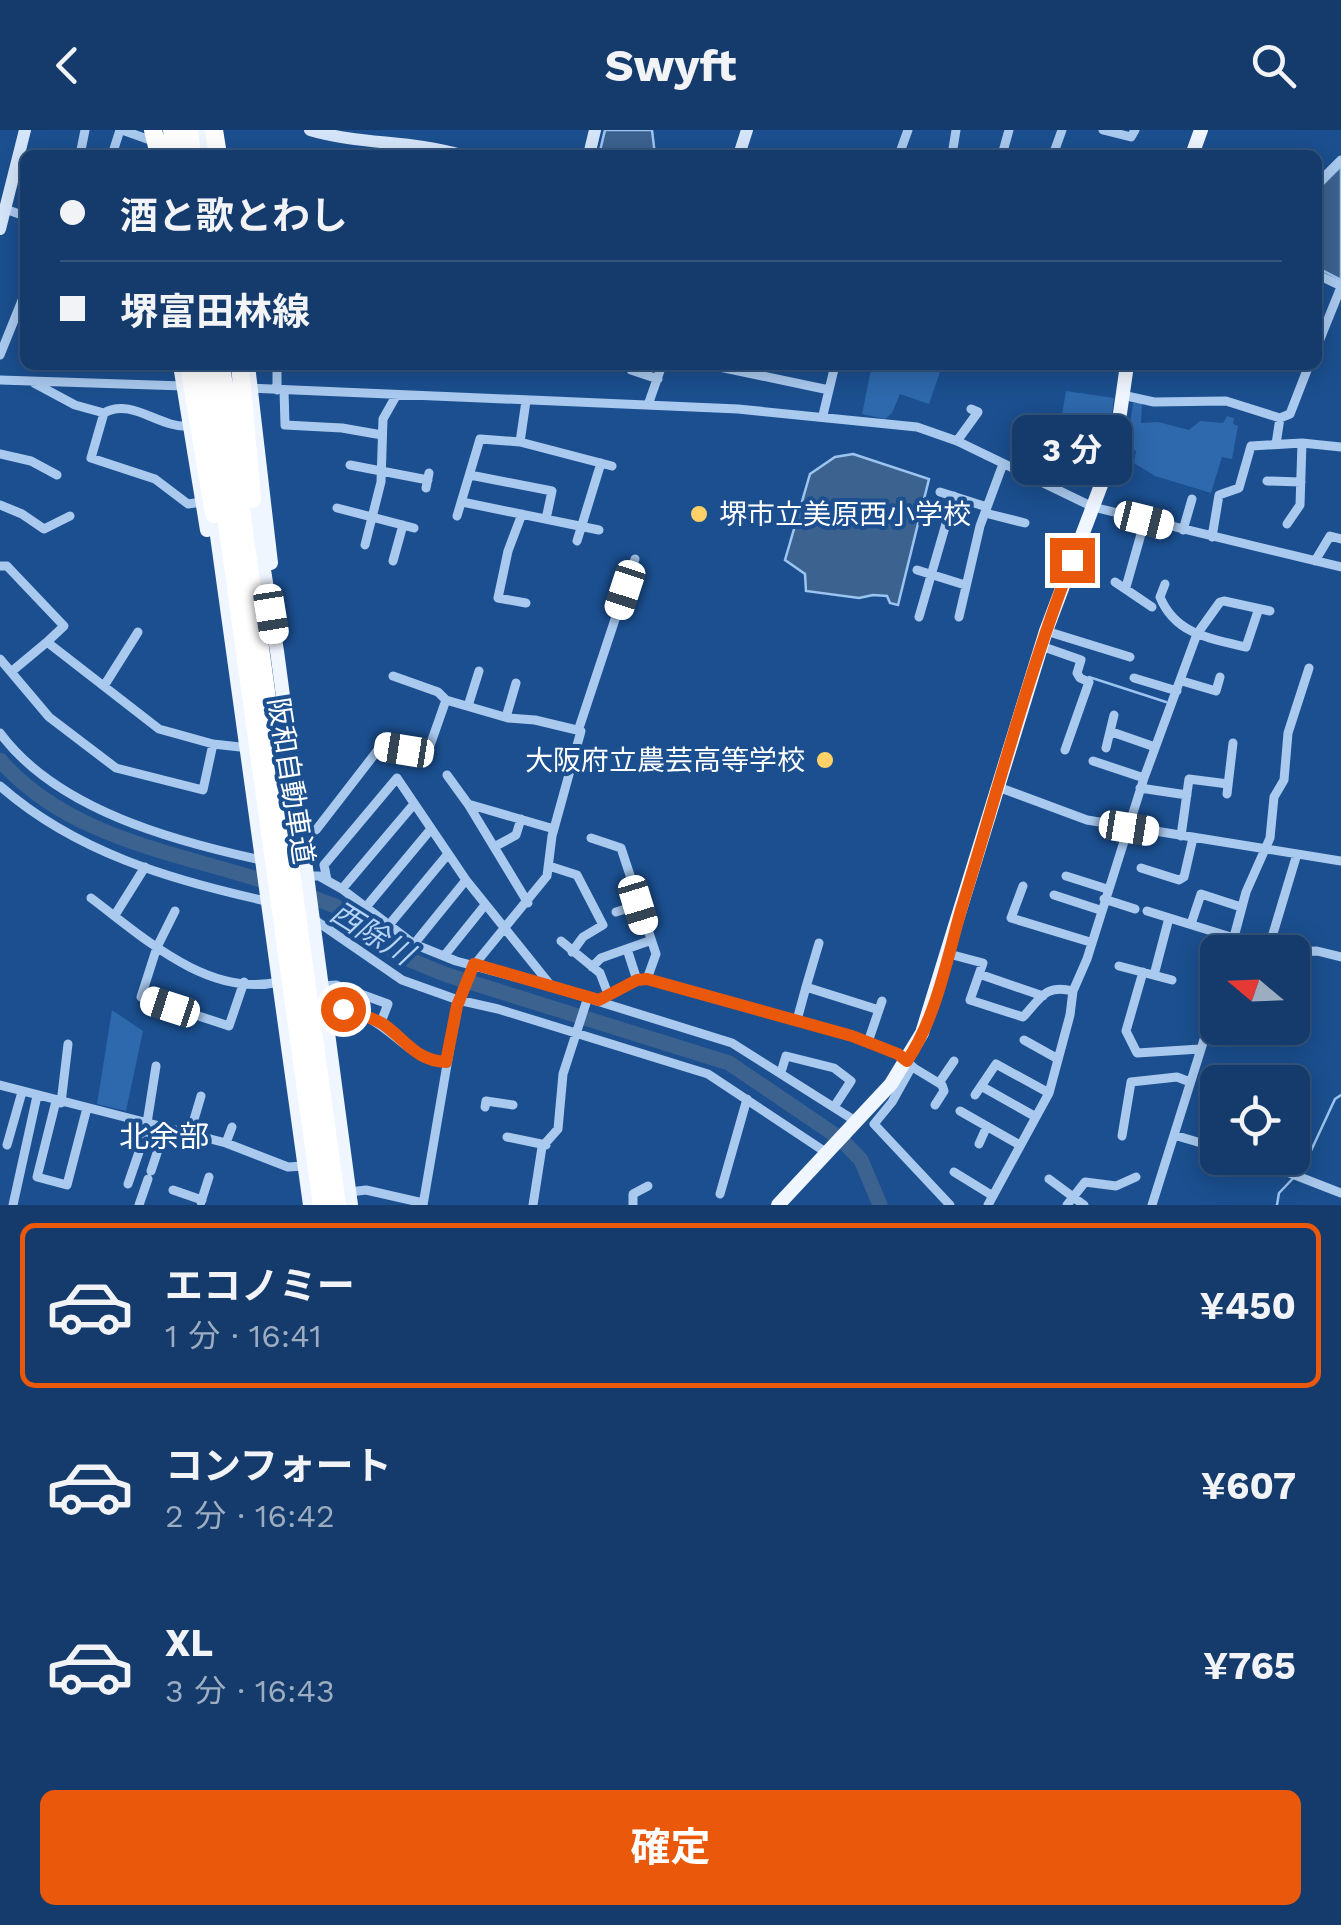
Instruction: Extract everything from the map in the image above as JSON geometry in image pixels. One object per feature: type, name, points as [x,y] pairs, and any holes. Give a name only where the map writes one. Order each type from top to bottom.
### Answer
[{"type":"highway","points":[[193,370],[220,556],[247,676]]},
{"type":"highway","name":"阪和自動車道","points":[[206,370],[322,1205]]},
{"type":"highway","name":"阪和自動車道","points":[[223,370],[346,1201]]},
{"type":"highway","points":[[240,370],[253,509],[252,581]]},
{"type":"main road","points":[[183,370],[191,386],[222,579],[310,1205]]},
{"type":"main road","points":[[192,370],[189,426],[207,532],[222,579]]},
{"type":"main road","points":[[233,370],[277,651],[346,1201]]},
{"type":"main road","points":[[249,370],[264,478],[277,651]]},
{"type":"main road","points":[[778,1205],[909,1064],[922,1033],[1044,639],[1115,448],[1125,370]]},
{"type":"street","points":[[0,229],[4,200],[25,130]]},
{"type":"street","points":[[121,130],[152,142]]},
{"type":"street","points":[[310,130],[364,143],[441,150]]},
{"type":"street","points":[[1103,130],[1131,137],[1134,130]]},
{"type":"street","points":[[1322,179],[1341,160]]},
{"type":"street","points":[[1322,334],[1341,287]]},
{"type":"street","points":[[0,355],[20,305]]},
{"type":"street","points":[[277,370],[285,424],[342,428],[382,436]]},
{"type":"street","points":[[631,370],[658,379]]},
{"type":"street","points":[[648,406],[661,370]]},
{"type":"street","points":[[734,370],[830,390]]},
{"type":"street","points":[[823,415],[834,370]]},
{"type":"street","points":[[1122,395],[1154,402],[1226,401],[1280,418],[1290,414],[1308,370]]},
{"type":"street","points":[[0,380],[823,415],[916,428],[957,441],[1093,507],[1341,567]]},
{"type":"street","points":[[29,380],[75,405],[104,413],[123,407],[176,427],[189,426]]},
{"type":"street","points":[[364,545],[382,471],[383,419],[396,396]]},
{"type":"street","points":[[520,442],[526,401]]},
{"type":"street","points":[[957,441],[978,412],[972,408]]},
{"type":"street","points":[[104,413],[91,458],[156,479],[188,504],[202,502]]},
{"type":"street","points":[[1276,444],[1280,418]]},
{"type":"street","points":[[458,516],[480,439],[520,442],[612,466]]},
{"type":"street","points":[[1287,524],[1300,505],[1302,443]]},
{"type":"street","points":[[1212,537],[1219,495],[1240,488],[1252,446],[1302,443],[1341,447]]},
{"type":"street","points":[[0,454],[30,461],[57,475]]},
{"type":"street","points":[[577,541],[601,463]]},
{"type":"street","points":[[958,616],[986,510],[1003,464]]},
{"type":"street","points":[[350,465],[428,480]]},
{"type":"street","points":[[470,475],[552,491],[546,519]]},
{"type":"street","points":[[1267,481],[1301,482]]},
{"type":"street","points":[[940,492],[1025,523]]},
{"type":"street","points":[[920,616],[954,496]]},
{"type":"street","points":[[1183,530],[1192,500]]},
{"type":"street","points":[[462,502],[599,530]]},
{"type":"street","points":[[0,505],[22,514],[44,530],[70,516]]},
{"type":"street","points":[[336,508],[414,528]]},
{"type":"street","points":[[522,514],[508,551],[498,598],[526,603]]},
{"type":"street","points":[[1126,587],[1144,520]]},
{"type":"street","points":[[393,561],[402,526]]},
{"type":"street","points":[[1315,561],[1330,536],[1341,539]]},
{"type":"street","points":[[578,731],[635,559]]},
{"type":"street","points":[[0,566],[6,566],[64,626],[11,672]]},
{"type":"street","points":[[917,570],[965,585]]},
{"type":"street","points":[[1115,582],[1152,607]]},
{"type":"street","points":[[1166,584],[1160,597],[1167,615],[1198,634],[1232,644],[1248,645],[1258,610]]},
{"type":"street","points":[[954,1172],[991,1201],[1018,1144],[1049,1093],[1073,991],[1142,783],[1198,634],[1220,602],[1270,611]]},
{"type":"street","points":[[104,686],[138,632]]},
{"type":"street","points":[[1044,639],[1130,657]]},
{"type":"street","points":[[1044,639],[1081,660],[1076,672],[1089,682],[1065,750]]},
{"type":"street","points":[[48,642],[159,729],[246,749],[288,745]]},
{"type":"street","points":[[1228,656],[1232,644]]},
{"type":"street","points":[[0,659],[48,717],[116,768],[204,790],[213,744]]},
{"type":"street","points":[[1235,935],[1241,908],[1270,838],[1274,797],[1284,780],[1288,732],[1309,668]]},
{"type":"street","points":[[468,706],[480,671]]},
{"type":"street","points":[[346,1201],[366,1190],[423,1204],[459,1000],[474,964],[547,876],[554,829],[581,732],[446,700],[438,692],[393,676]]},
{"type":"street","points":[[1134,678],[1216,691],[1220,677]]},
{"type":"street","points":[[506,717],[516,683]]},
{"type":"street","points":[[300,833],[316,830],[381,746],[427,754],[446,700]]},
{"type":"street","points":[[1106,748],[1114,715]]},
{"type":"street","points":[[1112,732],[1155,747]]},
{"type":"street","points":[[0,734],[35,772],[74,796],[196,846],[262,862]]},
{"type":"street","points":[[1181,836],[1189,779],[1228,789],[1233,743]]},
{"type":"street","points":[[1093,761],[1142,783],[1187,794]]},
{"type":"street","points":[[446,775],[528,902]]},
{"type":"street","points":[[326,880],[324,864],[397,778],[466,880],[552,986]]},
{"type":"street","points":[[0,786],[40,818],[114,857],[266,900]]},
{"type":"street","points":[[998,787],[1086,820],[1341,861]]},
{"type":"street","points":[[342,888],[414,804]]},
{"type":"street","points":[[468,804],[554,829]]},
{"type":"street","points":[[494,847],[516,835],[521,819]]},
{"type":"street","points":[[366,908],[431,829]]},
{"type":"street","points":[[591,838],[621,848],[656,954],[642,980],[604,997]]},
{"type":"street","points":[[1141,868],[1179,880],[1184,876],[1192,838]]},
{"type":"street","points":[[389,925],[448,854]]},
{"type":"street","points":[[1273,935],[1298,854]]},
{"type":"street","points":[[549,866],[577,875],[603,925],[583,937],[572,952]]},
{"type":"street","points":[[115,916],[145,867]]},
{"type":"street","points":[[612,874],[627,868]]},
{"type":"street","points":[[306,877],[319,876],[342,888],[414,944],[444,956],[588,997],[604,997],[732,1043],[855,1124]]},
{"type":"street","points":[[1066,876],[1104,899]]},
{"type":"street","points":[[414,944],[466,880]]},
{"type":"street","points":[[1023,886],[1011,918],[1090,942]]},
{"type":"street","points":[[1191,924],[1201,894],[1241,908]]},
{"type":"street","points":[[1054,895],[1104,899],[1225,935]]},
{"type":"street","points":[[92,898],[197,972],[260,986],[278,982]]},
{"type":"street","points":[[444,956],[485,904]]},
{"type":"street","points":[[616,912],[638,905]]},
{"type":"street","points":[[174,911],[141,997],[228,1026],[244,982]]},
{"type":"street","points":[[312,915],[402,980],[708,1074],[829,1151]]},
{"type":"street","points":[[1154,975],[1170,918]]},
{"type":"street","points":[[592,967],[600,958],[650,941]]},
{"type":"street","points":[[560,942],[600,972],[604,997]]},
{"type":"street","points":[[796,1020],[819,943]]},
{"type":"street","points":[[626,949],[642,980],[796,1020],[898,1054],[939,1084],[944,1091],[935,1105]]},
{"type":"street","points":[[1310,950],[1341,957]]},
{"type":"street","points":[[949,954],[982,964],[970,1000],[1023,1018],[1057,987],[1073,991]]},
{"type":"street","points":[[1119,966],[1172,980]]},
{"type":"street","points":[[1143,972],[1126,1031],[1137,1053],[1200,1049]]},
{"type":"street","points":[[979,974],[1043,996]]},
{"type":"street","points":[[322,986],[336,984],[388,1004],[380,1022]]},
{"type":"street","points":[[806,987],[881,1005],[868,1042]]},
{"type":"street","points":[[533,1205],[542,1148],[558,1129],[563,1074],[588,997]]},
{"type":"street","points":[[325,1011],[343,1009],[380,1022],[419,1056],[430,1062],[446,1062]]},
{"type":"street","points":[[1024,1040],[1058,1059]]},
{"type":"street","points":[[68,1044],[59,1102],[37,1177],[67,1185],[86,1108]]},
{"type":"street","points":[[1152,1205],[1201,1045]]},
{"type":"street","points":[[781,1072],[786,1056],[834,1068],[851,1082],[834,1107]]},
{"type":"street","points":[[939,1084],[954,1061]]},
{"type":"street","points":[[909,1064],[892,1102],[874,1124],[950,1205]]},
{"type":"street","points":[[1036,1117],[978,1090],[996,1064],[1049,1093]]},
{"type":"street","points":[[128,1184],[148,1123],[156,1066]]},
{"type":"street","points":[[1122,1136],[1131,1082],[1177,1076],[1190,1082]]},
{"type":"street","points":[[0,1085],[226,1143],[288,1167],[304,1166]]},
{"type":"street","points":[[7,1145],[22,1092]]},
{"type":"street","points":[[13,1205],[37,1096]]},
{"type":"street","points":[[190,1133],[201,1096]]},
{"type":"street","points":[[720,1194],[747,1098]]},
{"type":"street","points":[[485,1107],[486,1101],[513,1105]]},
{"type":"street","points":[[960,1111],[1018,1144]]},
{"type":"street","points":[[979,1144],[987,1126]]},
{"type":"street","points":[[226,1143],[232,1127]]},
{"type":"street","points":[[139,1205],[165,1129]]},
{"type":"street","points":[[1174,1135],[1200,1143]]},
{"type":"street","points":[[508,1137],[546,1145]]},
{"type":"street","points":[[1294,1175],[1341,1193]]},
{"type":"street","points":[[173,1190],[201,1203],[208,1177]]},
{"type":"street","points":[[1070,1201],[1085,1182],[1116,1186],[1136,1177]]},
{"type":"street","points":[[1049,1179],[1070,1201],[1084,1205]]},
{"type":"street","points":[[633,1205],[633,1194],[648,1186]]},
{"type":"shaded area","points":[[605,130],[652,130],[654,150],[600,150]]},
{"type":"shaded area","points":[[1341,166],[1341,280],[1322,270],[1322,185]]},
{"type":"shaded area","points":[[871,370],[940,372],[929,404],[900,394],[885,419],[862,414]]},
{"type":"shaded area","points":[[1066,391],[1114,398],[1108,443],[1099,456],[1068,449],[1077,420],[1062,415]]},
{"type":"shaded area","points":[[1133,403],[1142,403],[1141,423],[1158,422],[1189,430],[1200,421],[1223,423],[1227,416],[1234,418],[1233,424],[1238,426],[1232,459],[1222,457],[1211,493],[1155,476],[1134,463],[1136,451],[1122,445],[1125,431],[1129,431]]},
{"type":"shaded area","points":[[853,454],[929,479],[898,605],[890,603],[887,596],[859,598],[806,591],[805,574],[785,560],[810,474],[835,457]]},
{"type":"shaded area","points":[[112,1010],[143,1031],[126,1111],[97,1104]]},
{"type":"waterway","points":[[1089,677],[1166,702]]},
{"type":"waterway","name":"西除川","points":[[0,760],[28,787],[93,826],[276,885]]},
{"type":"waterway","name":"西除川","points":[[298,892],[335,906],[376,941],[447,975],[729,1063],[841,1139],[861,1160],[880,1205]]},
{"type":"waterway","points":[[1277,1205],[1279,1193],[1303,1168],[1335,1099],[1341,1095]]},
{"type":"place","name":"堺市立美原西小学校","points":[[699,514]]},
{"type":"place","name":"大阪府立農芸高等学校","points":[[825,760]]},
{"type":"district","name":"北余部","points":[[164,1136]]},
{"type":"route","points":[[343,1009],[380,1022],[430,1062],[446,1062],[457,1006],[474,964],[599,1000],[637,980],[647,979],[852,1036],[907,1061],[922,1033],[949,954],[1046,631],[1072,560]]}]
